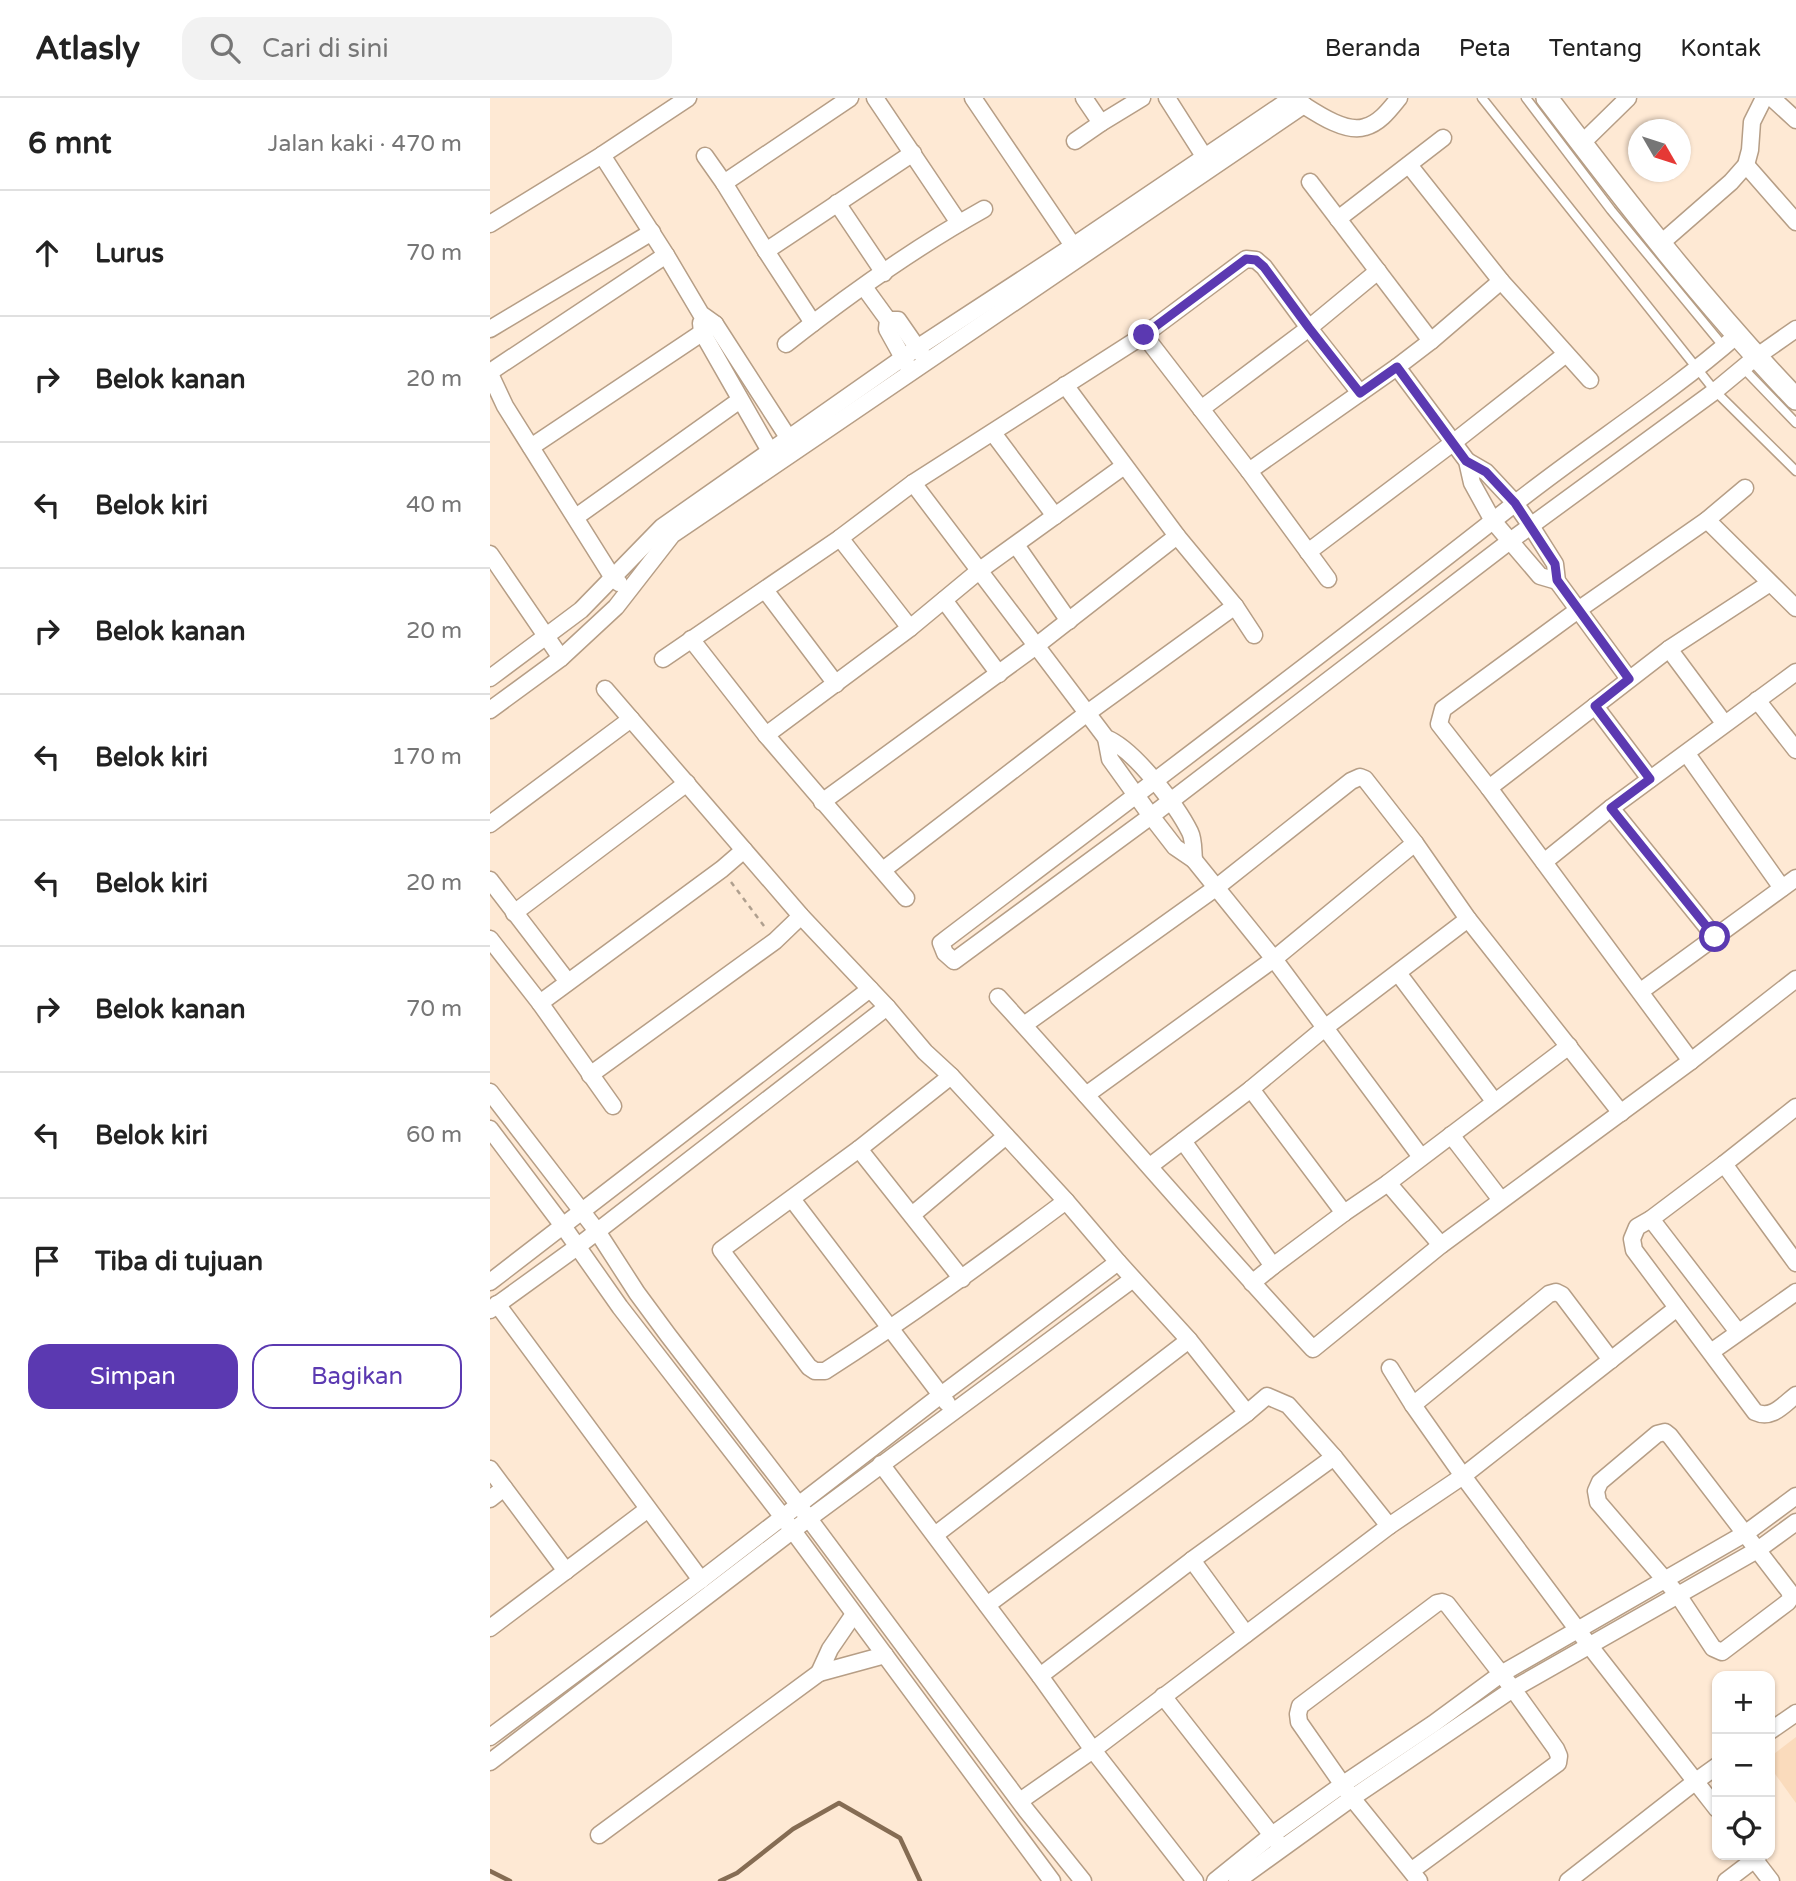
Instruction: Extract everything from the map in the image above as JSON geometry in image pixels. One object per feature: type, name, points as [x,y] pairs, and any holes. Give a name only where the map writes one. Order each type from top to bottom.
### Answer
[{"type":"street","points":[[490,224],[602,156],[665,105],[688,98]]},
{"type":"street","points":[[724,183],[850,98]]},
{"type":"street","points":[[875,98],[959,223]]},
{"type":"street","points":[[973,98],[1077,252]]},
{"type":"street","points":[[1084,98],[1101,122]]},
{"type":"street","points":[[1075,141],[1142,98]]},
{"type":"street","points":[[1167,98],[1209,163]]},
{"type":"street","points":[[907,365],[927,362],[1077,252],[1209,163],[1304,105],[1347,128],[1366,128],[1383,117],[1399,98]]},
{"type":"street","points":[[1547,98],[1660,244],[1730,341],[1750,363],[1796,399]]},
{"type":"street","points":[[1581,143],[1628,98]]},
{"type":"street","points":[[1660,244],[1731,182],[1746,165],[1752,122],[1764,98]]},
{"type":"street","points":[[1772,98],[1796,120]]},
{"type":"street","points":[[1338,219],[1443,138]]},
{"type":"street","points":[[766,251],[913,153]]},
{"type":"street","points":[[602,156],[701,313],[740,400],[773,458]]},
{"type":"street","points":[[705,156],[813,323]]},
{"type":"street","points":[[1409,165],[1501,281],[1590,380]]},
{"type":"street","points":[[1746,165],[1796,222]]},
{"type":"street","points":[[1310,182],[1431,341]]},
{"type":"street","points":[[837,203],[884,273]]},
{"type":"street","points":[[786,344],[864,286],[984,209]]},
{"type":"street","points":[[490,329],[652,232]]},
{"type":"street","points":[[490,710],[561,658],[616,607],[672,536],[773,458],[907,365],[917,348],[1077,252]]},
{"type":"street","points":[[627,593],[614,578],[505,406],[490,373],[666,255]]},
{"type":"street","points":[[663,659],[840,538],[913,483],[1144,335],[1246,259],[1256,260],[1264,267],[1360,393]]},
{"type":"street","points":[[1201,409],[1309,328],[1378,271]]},
{"type":"street","points":[[1249,471],[1397,367],[1501,281]]},
{"type":"street","points":[[864,286],[888,320],[887,329],[907,365]]},
{"type":"street","points":[[888,320],[898,320],[927,362]]},
{"type":"street","points":[[708,328],[793,444]]},
{"type":"street","points":[[531,447],[708,328]]},
{"type":"street","points":[[1730,341],[1698,369],[1515,503],[1142,804],[954,961],[944,951],[941,943],[1142,804],[1531,526],[1796,328]]},
{"type":"street","points":[[1144,335],[1328,579]]},
{"type":"street","points":[[1308,552],[1566,354]]},
{"type":"street","points":[[1397,367],[1466,461],[1472,483],[1493,521],[1540,576],[1557,580]]},
{"type":"street","points":[[1065,385],[1177,536],[1235,606],[1254,635]]},
{"type":"street","points":[[576,517],[740,400]]},
{"type":"street","points":[[992,433],[1055,516]]},
{"type":"street","points":[[490,678],[581,610],[662,527],[773,458]]},
{"type":"street","points":[[1466,461],[1486,472],[1515,503],[1555,564],[1557,580],[1629,679]]},
{"type":"street","points":[[766,735],[910,628],[980,570],[1124,466]]},
{"type":"street","points":[[913,483],[1086,714],[1106,738],[1126,750],[1161,790],[1192,835],[1194,860]]},
{"type":"street","points":[[1691,1061],[1439,724],[1443,709],[1707,520],[1745,488]]},
{"type":"street","points":[[1707,520],[1796,608]]},
{"type":"street","points":[[822,802],[1037,646],[1177,536]]},
{"type":"street","points":[[840,538],[910,628]]},
{"type":"street","points":[[1016,545],[1069,621]]},
{"type":"street","points":[[490,554],[561,658]]},
{"type":"street","points":[[1489,788],[1670,649],[1770,583]]},
{"type":"street","points":[[765,590],[836,684]]},
{"type":"street","points":[[944,600],[999,674]]},
{"type":"street","points":[[883,870],[1086,714],[1235,606]]},
{"type":"street","points":[[691,639],[766,735],[906,898]]},
{"type":"street","points":[[1670,649],[1724,723]]},
{"type":"street","points":[[1544,862],[1724,723],[1796,673]]},
{"type":"street","points":[[605,689],[801,916],[1066,1201],[1189,1340],[1247,1413]]},
{"type":"street","points":[[1757,699],[1796,750]]},
{"type":"street","points":[[1595,706],[1650,779]]},
{"type":"street","points":[[490,824],[631,719]]},
{"type":"street","points":[[1106,738],[1110,759],[1142,804],[1175,847],[1194,860],[1217,887],[1274,959],[1421,1157]]},
{"type":"street","points":[[1687,754],[1782,888]]},
{"type":"street","points":[[1024,1026],[1217,887],[1351,781],[1360,777],[1365,779],[1468,919],[1621,1113]]},
{"type":"street","points":[[514,913],[687,783]]},
{"type":"street","points":[[1611,808],[1715,937]]},
{"type":"street","points":[[1086,1095],[1274,959],[1415,844]]},
{"type":"street","points":[[540,1003],[744,850]]},
{"type":"street","points":[[1641,991],[1796,878]]},
{"type":"street","points":[[490,880],[568,982]]},
{"type":"street","points":[[590,1075],[775,941],[801,916]]},
{"type":"street","points":[[1150,1166],[1468,919]]},
{"type":"street","points":[[490,939],[614,1106]]},
{"type":"street","points":[[1398,973],[1494,1101]]},
{"type":"street","points":[[998,997],[1313,1349],[1441,1245],[1691,1061],[1796,979]]},
{"type":"street","points":[[490,1282],[570,1236],[589,1220],[621,1211],[878,998]]},
{"type":"street","points":[[701,1580],[494,1307],[589,1220],[878,998]]},
{"type":"street","points":[[1252,1283],[1569,1046]]},
{"type":"street","points":[[951,1076],[859,1149],[721,1250],[809,1367],[815,1371],[825,1371],[962,1279],[1066,1201]]},
{"type":"street","points":[[1251,1089],[1344,1213]]},
{"type":"street","points":[[490,1092],[589,1220],[637,1293],[1083,1881]]},
{"type":"street","points":[[1794,1113],[1637,1227],[1632,1239],[1634,1250],[1755,1412],[1763,1416],[1772,1414],[1796,1395]]},
{"type":"street","points":[[490,1129],[620,1307],[782,1516],[1052,1881]]},
{"type":"street","points":[[1451,1135],[1501,1200]]},
{"type":"street","points":[[912,1215],[1006,1136]]},
{"type":"street","points":[[1183,1141],[1273,1266]]},
{"type":"street","points":[[859,1149],[962,1279]]},
{"type":"street","points":[[1724,1164],[1796,1263]]},
{"type":"street","points":[[1388,1183],[1441,1245]]},
{"type":"street","points":[[792,1199],[953,1411]]},
{"type":"street","points":[[1651,1219],[1738,1332]]},
{"type":"street","points":[[490,1737],[1118,1262]]},
{"type":"street","points":[[490,1762],[881,1464],[1133,1279]]},
{"type":"street","points":[[1413,1405],[1549,1294],[1556,1292],[1562,1295],[1611,1360]]},
{"type":"street","points":[[1712,1352],[1796,1292]]},
{"type":"street","points":[[1008,1823],[1023,1805],[1163,1696],[1389,1526],[1463,1475],[1678,1308]]},
{"type":"street","points":[[935,1535],[1189,1340]]},
{"type":"street","points":[[1390,1368],[1463,1475],[1590,1646],[1712,1802]]},
{"type":"street","points":[[987,1605],[1267,1396],[1288,1405],[1389,1526]]},
{"type":"street","points":[[1665,1432],[1746,1533],[1790,1591],[1791,1597],[1722,1652],[1713,1647],[1678,1595],[1598,1502],[1596,1492],[1600,1482],[1657,1434],[1665,1432]]},
{"type":"street","points":[[1040,1676],[1192,1560],[1334,1457]]},
{"type":"street","points":[[881,1464],[1093,1750],[1195,1881]]},
{"type":"street","points":[[490,1469],[566,1571]]},
{"type":"street","points":[[490,1499],[505,1489]]},
{"type":"street","points":[[1215,1881],[1347,1791],[1501,1674],[1746,1533],[1796,1496]]},
{"type":"street","points":[[490,1628],[648,1509]]},
{"type":"street","points":[[1347,1791],[1513,1689],[1759,1549],[1796,1522]]},
{"type":"street","points":[[1192,1560],[1246,1634]]},
{"type":"street","points":[[1442,1602],[1447,1604],[1501,1674],[1556,1749],[1558,1763],[1415,1876],[1347,1791],[1299,1722],[1300,1706],[1437,1603],[1442,1602]]},
{"type":"street","points":[[819,1673],[830,1649],[855,1614]]},
{"type":"street","points":[[598,1835],[819,1673],[885,1656]]},
{"type":"street","points":[[1163,1696],[1277,1841]]},
{"type":"street","points":[[1775,1728],[1796,1713]]},
{"type":"street","points":[[1568,1881],[1712,1770]]},
{"type":"street","points":[[986,1794],[1005,1780]]},
{"type":"street","points":[[1237,1881],[1277,1841]]},
{"type":"street","points":[[1726,1881],[1750,1860]]},
{"type":"street","points":[[1755,1860],[1771,1881]]},
{"type":"lane","points":[[1482,98],[1715,391],[1796,471]]},
{"type":"lane","points":[[1526,98],[1611,210],[1730,341]]},
{"type":"lane","points":[[1750,363],[1796,423]]},
{"type":"path","points":[[722,869],[775,941]]},
{"type":"shaded area","points":[[1796,1737],[1796,1803],[1775,1774],[1775,1753]]},
{"type":"waterway","points":[[720,1881],[737,1873],[793,1829],[839,1803],[900,1838],[920,1881]]},
{"type":"waterway","points":[[490,1871],[510,1881]]},
{"type":"route","points":[[1144,335],[1246,259],[1256,260],[1360,393],[1397,367],[1466,461],[1486,472],[1515,503],[1555,564],[1557,580],[1629,679],[1595,706],[1650,779],[1611,808],[1715,937]]}]
